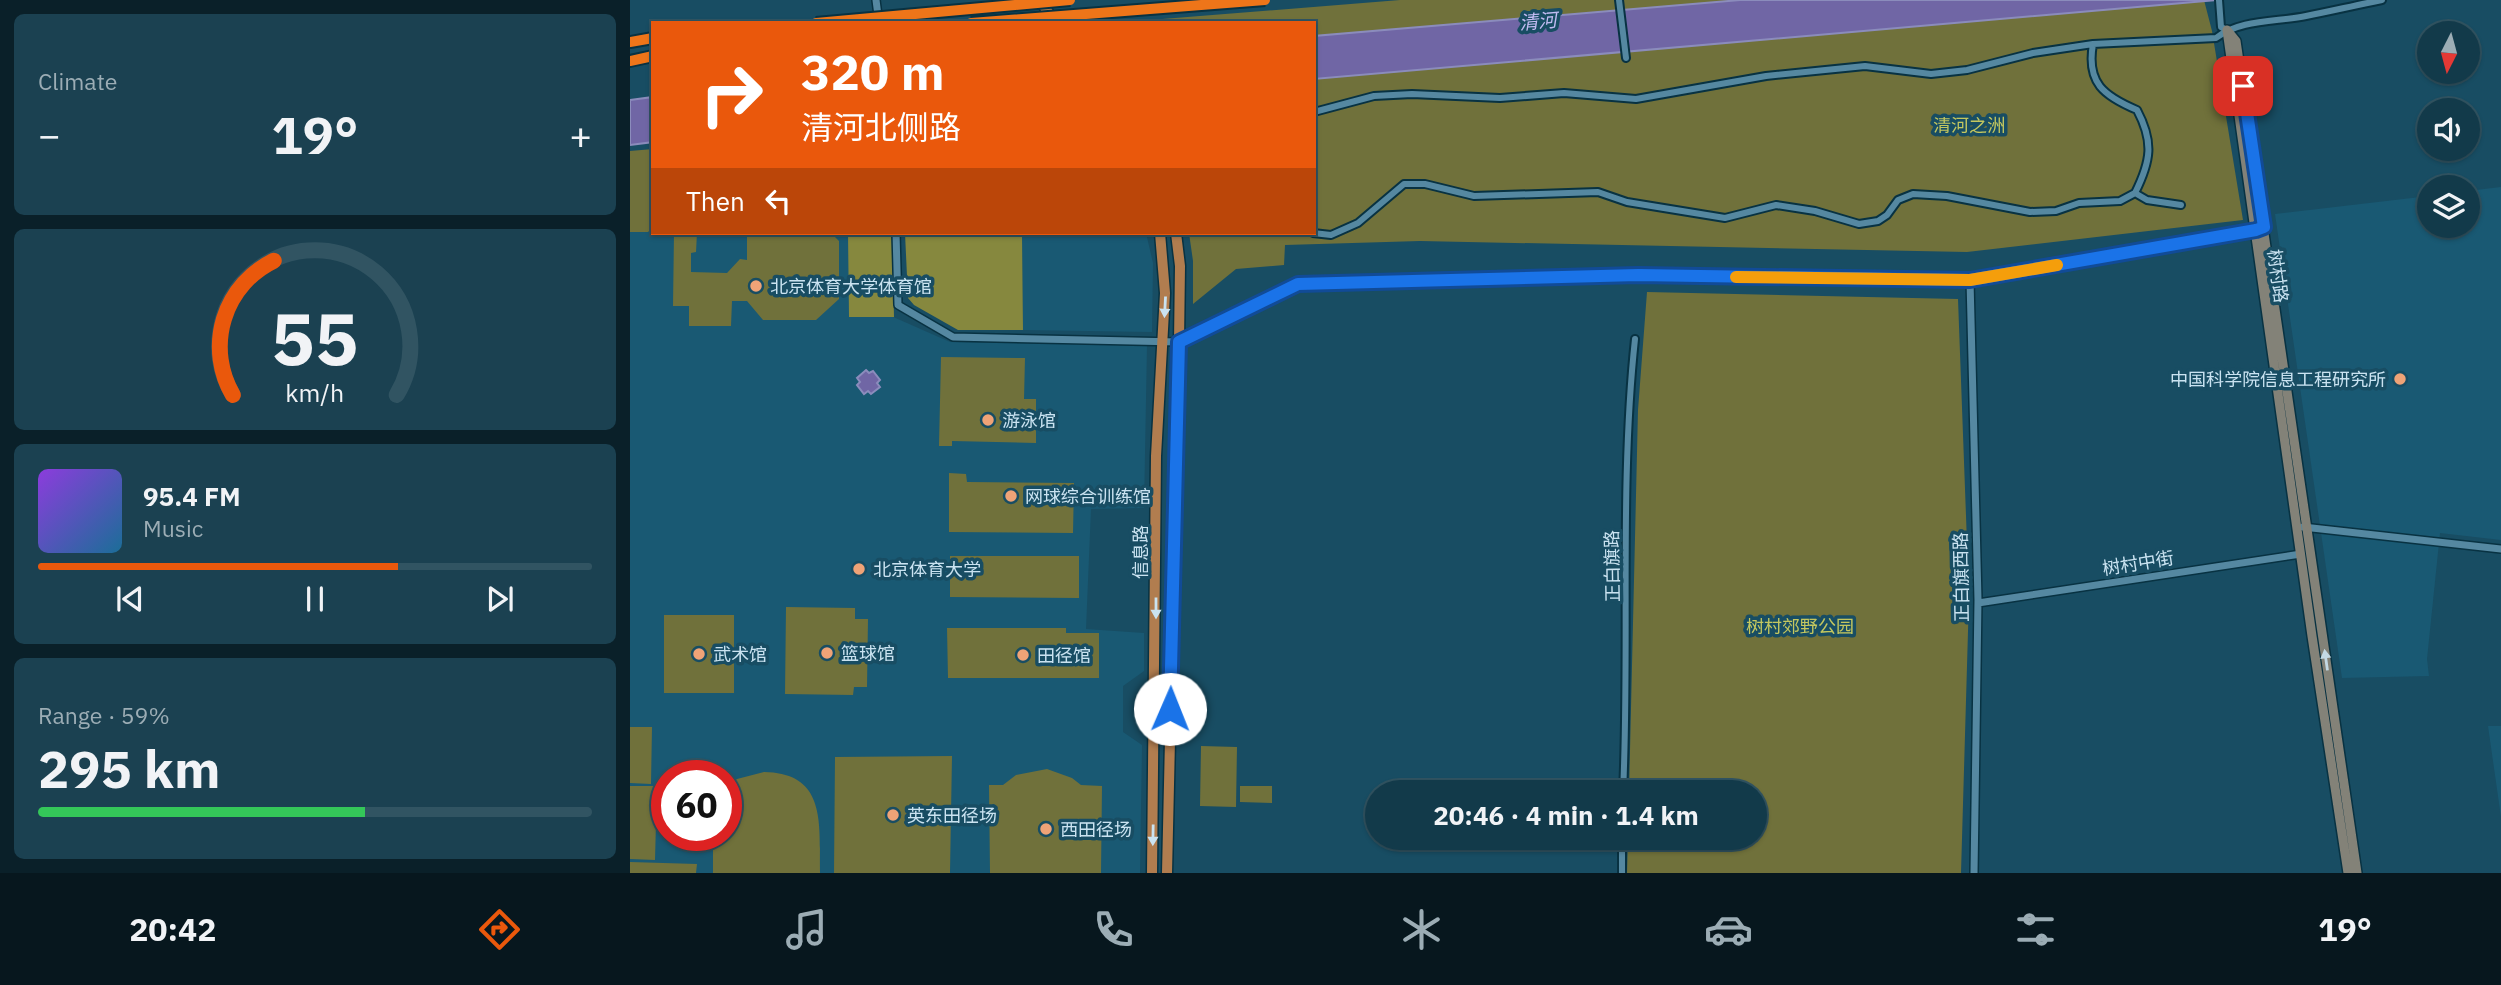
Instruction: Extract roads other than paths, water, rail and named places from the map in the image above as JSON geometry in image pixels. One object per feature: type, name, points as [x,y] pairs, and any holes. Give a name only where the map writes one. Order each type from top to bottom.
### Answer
[{"type":"highway","points":[[838,21],[1070,0]]},
{"type":"highway","points":[[997,21],[1265,0]]},
{"type":"highway","points":[[630,42],[651,38]]},
{"type":"highway","points":[[630,59],[651,55]]},
{"type":"main road","points":[[1010,0],[1024,21]]},
{"type":"main road","points":[[1040,0],[1054,21]]},
{"type":"main road","name":"树村路","points":[[2227,30],[2260,229],[2357,873]]},
{"type":"main road","name":"信息路","points":[[1152,873],[1156,456],[1165,293],[1160,235]]},
{"type":"main road","name":"信息路","points":[[1167,873],[1179,342],[1180,266],[1176,235]]},
{"type":"main road","name":"树村路","points":[[2303,527],[2301,554],[2348,873]]},
{"type":"street","points":[[876,0],[878,21]]},
{"type":"street","points":[[2219,0],[2221,27],[2227,30]]},
{"type":"street","points":[[1316,112],[1384,96],[1412,94],[1500,97],[1564,93],[1636,99],[1766,76],[1865,66],[1931,74],[1967,70],[2033,53],[2092,44],[2216,38],[2227,30],[2382,0]]},
{"type":"street","points":[[1619,1],[1626,58]]},
{"type":"street","points":[[1316,233],[1331,235],[1358,223],[1404,184],[1425,184],[1474,196],[1598,192],[1627,202],[1725,218],[1776,205],[1815,211],[1859,224],[1878,221],[1887,215],[1898,200],[1913,194],[1947,196],[2030,212],[2056,211],[2079,203],[2120,201],[2135,193],[2146,171],[2150,145],[2146,126],[2137,110],[2118,102],[2098,87],[2094,74],[2092,44]]},
{"type":"street","points":[[2135,193],[2147,200],[2181,205]]},
{"type":"street","points":[[896,235],[898,305],[953,337],[1179,342],[1298,284],[1638,275],[1970,280],[2260,229]]},
{"type":"street","name":"正白旗西路","points":[[1970,280],[1978,603],[1974,873]]},
{"type":"street","name":"正白旗路","points":[[1624,780],[1627,720],[1625,531],[1628,406],[1635,339]]},
{"type":"street","points":[[2303,527],[2501,549]]},
{"type":"street","name":"树村中街","points":[[1978,603],[2301,554]]},
{"type":"street","points":[[1622,850],[1622,873]]},
{"type":"water","name":"清河","points":[[1740,0],[2217,0],[1316,79],[1316,36]]},
{"type":"water","points":[[651,97],[651,142],[630,145],[630,100]]},
{"type":"water","points":[[866,370],[869,373],[873,371],[880,380],[877,383],[880,387],[871,394],[868,391],[864,394],[857,385],[860,382],[857,378]]},
{"type":"place","name":"北京体育大学体育馆","points":[[756,286]]},
{"type":"place","name":"中国科学院信息工程研究所","points":[[2400,379]]},
{"type":"place","name":"游泳馆","points":[[988,420]]},
{"type":"place","name":"网球综合训练馆","points":[[1011,496]]},
{"type":"place","name":"北京体育大学","points":[[859,569]]},
{"type":"place","name":"篮球馆","points":[[827,653]]},
{"type":"place","name":"武术馆","points":[[699,654]]},
{"type":"place","name":"田径馆","points":[[1023,655]]},
{"type":"place","name":"英东田径场","points":[[893,815]]},
{"type":"place","name":"西田径场","points":[[1046,829]]},
{"type":"park label","name":"清河之洲","points":[[1969,125]]},
{"type":"park label","name":"树村郊野公园","points":[[1800,626]]}]
